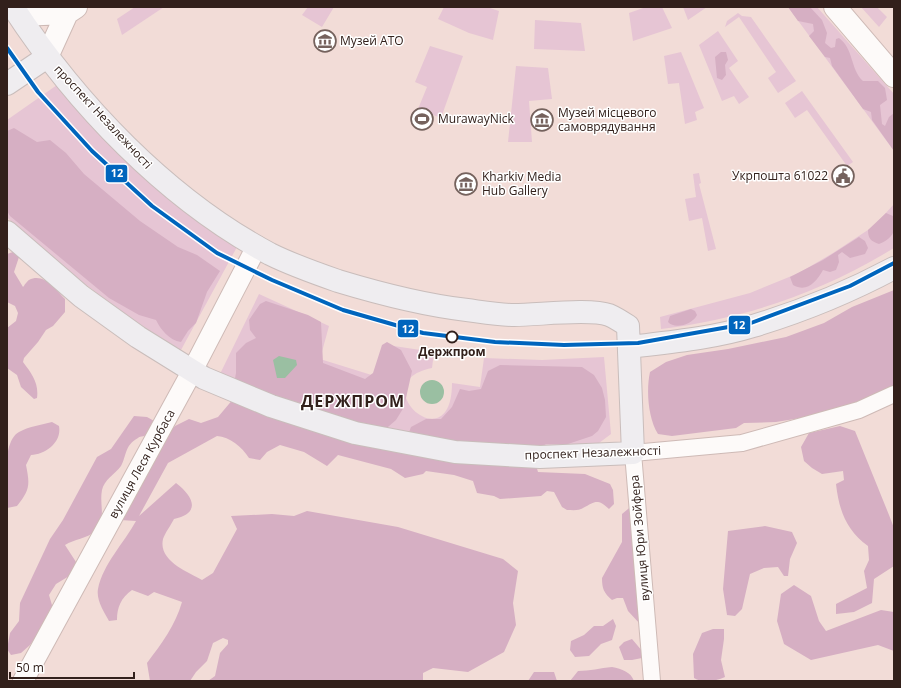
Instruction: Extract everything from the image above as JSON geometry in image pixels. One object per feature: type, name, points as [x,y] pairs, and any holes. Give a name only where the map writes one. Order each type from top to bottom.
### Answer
[{"type":"main road","points":[[835,7],[894,76]]},
{"type":"main road","points":[[13,15],[72,10]]},
{"type":"main road","points":[[7,84],[47,57],[72,10]]},
{"type":"main road","name":"проспект Незалежності","points":[[13,15],[47,57],[101,118],[147,165],[201,211],[270,254],[312,272],[381,294],[442,307],[513,315],[599,312],[618,319],[629,337]]},
{"type":"main road","name":"проспект Незалежності","points":[[7,232],[81,296],[192,372],[271,406],[355,433],[455,452],[540,457],[633,453]]},
{"type":"main road","points":[[629,337],[705,336],[752,326],[853,290],[894,268]]},
{"type":"main road","name":"вулиця Юри Зойфера","points":[[629,337],[633,453]]},
{"type":"street","name":"вулиця Леся Курбаса","points":[[23,681],[192,372],[257,246]]},
{"type":"street","name":"проспект Незалежності","points":[[633,453],[742,443],[859,410],[894,394]]},
{"type":"street","name":"вулиця Юри Зойфера","points":[[633,453],[652,681]]},
{"type":"shaded area","points":[[135,7],[164,7],[122,35],[117,19]]},
{"type":"shaded area","points":[[308,7],[334,7],[322,27],[302,15]]},
{"type":"shaded area","points":[[444,7],[487,7],[499,11],[493,40],[469,33],[438,19]]},
{"type":"shaded area","points":[[646,7],[662,7],[672,28],[633,41],[629,13]]},
{"type":"shaded area","points":[[683,7],[707,7],[688,20]]},
{"type":"shaded area","points":[[788,7],[817,7],[894,94],[894,151]]},
{"type":"shaded area","points":[[788,7],[810,7],[822,20],[827,33],[825,43],[831,48],[835,47],[836,39],[839,38],[850,53],[856,71],[863,81],[878,81],[885,88],[887,100],[880,105],[882,124],[885,126],[889,117],[894,113],[894,151],[872,120],[871,112],[863,109],[832,66],[830,58],[825,57],[809,36],[814,31],[813,24],[798,21]]},
{"type":"shaded area","points":[[861,7],[877,7],[887,17],[879,27]]},
{"type":"shaded area","points":[[738,13],[742,16],[751,17],[796,81],[778,93],[768,78],[776,72],[739,17],[725,27],[727,21]]},
{"type":"shaded area","points":[[535,20],[581,23],[585,51],[534,49]]},
{"type":"shaded area","points":[[718,31],[738,61],[729,68],[749,97],[739,104],[734,96],[722,101],[699,45]]},
{"type":"shaded area","points":[[430,46],[463,56],[441,118],[418,109],[427,87],[415,82]]},
{"type":"shaded area","points":[[681,52],[704,108],[695,112],[697,120],[685,124],[679,83],[668,84],[664,56]]},
{"type":"shaded area","points":[[721,52],[726,52],[728,60],[725,65],[726,75],[722,80],[717,78],[715,57]]},
{"type":"shaded area","points":[[516,66],[548,68],[552,99],[529,101],[532,142],[508,142]]},
{"type":"shaded area","points":[[57,85],[188,213],[237,247],[181,350],[141,326],[81,281],[16,227],[7,217],[7,120]]},
{"type":"shaded area","points":[[802,91],[853,162],[847,166],[807,110],[795,118],[785,103]]},
{"type":"shaded area","points":[[14,128],[37,142],[50,140],[66,153],[84,174],[140,221],[178,247],[197,255],[220,271],[207,292],[196,323],[188,331],[181,342],[166,334],[156,320],[139,315],[109,298],[10,216],[7,211],[7,131]]},
{"type":"shaded area","points":[[699,173],[701,183],[699,184],[716,249],[708,251],[702,218],[689,221],[685,199],[696,197],[693,174]]},
{"type":"shaded area","points":[[894,204],[894,248],[866,264],[810,291],[782,301],[723,318],[661,329],[660,317],[750,293],[799,273],[874,226]]},
{"type":"shaded area","points":[[886,213],[893,216],[895,226],[890,237],[879,244],[870,239],[868,230]]},
{"type":"shaded area","points":[[859,237],[865,241],[868,248],[865,254],[850,258],[842,252],[838,255],[839,262],[836,270],[830,272],[823,270],[817,279],[807,287],[803,288],[793,285],[790,277],[823,260]]},
{"type":"shaded area","points":[[13,252],[19,257],[14,272],[23,287],[29,280],[40,278],[54,287],[65,299],[65,312],[53,326],[46,330],[24,358],[23,362],[36,383],[37,398],[34,399],[21,387],[17,375],[7,368],[7,328],[16,321],[18,313],[15,306],[7,302],[7,254]]},
{"type":"shaded area","points":[[894,290],[894,390],[819,415],[776,422],[744,423],[736,428],[672,436],[658,434],[650,412],[648,387],[650,372],[666,362],[687,355],[728,349],[786,337],[824,323],[852,307]]},
{"type":"shaded area","points":[[259,294],[329,326],[320,359],[378,377],[387,345],[434,352],[432,368],[412,376],[405,388],[407,401],[415,412],[427,418],[439,417],[448,406],[452,383],[480,387],[484,358],[542,360],[604,357],[611,434],[599,443],[588,446],[535,447],[398,432],[220,374]]},
{"type":"shaded area","points":[[266,301],[308,315],[321,322],[323,363],[365,379],[373,373],[382,345],[387,342],[401,350],[412,371],[404,407],[396,420],[381,433],[234,384],[236,373],[236,353],[246,343],[256,338],[250,330],[249,320],[260,304]]},
{"type":"shaded area","points":[[691,309],[695,311],[697,315],[692,321],[679,326],[675,326],[668,322],[670,316]]},
{"type":"shaded area","points":[[279,356],[296,360],[297,365],[285,378],[277,378],[273,360]]},
{"type":"shaded area","points":[[500,365],[582,367],[594,375],[602,388],[605,400],[606,417],[598,431],[592,436],[568,444],[546,444],[532,452],[538,472],[585,474],[610,484],[613,490],[614,504],[609,509],[602,503],[596,502],[580,510],[567,510],[562,507],[554,492],[547,491],[541,496],[500,499],[494,496],[477,493],[473,481],[454,475],[426,471],[423,474],[405,478],[391,469],[338,455],[327,466],[304,452],[280,445],[267,452],[260,460],[249,458],[243,450],[231,440],[217,436],[168,463],[139,516],[176,483],[182,488],[190,499],[192,504],[191,509],[183,516],[174,519],[163,539],[163,547],[169,560],[202,580],[213,573],[237,529],[231,516],[272,514],[294,516],[307,511],[398,527],[503,559],[518,571],[513,603],[516,625],[504,652],[468,672],[433,668],[423,673],[423,681],[208,681],[215,676],[220,653],[228,644],[228,640],[223,638],[213,643],[207,661],[196,672],[190,681],[150,681],[147,663],[172,627],[182,602],[154,592],[148,596],[132,590],[120,603],[117,620],[109,621],[99,602],[98,589],[104,571],[109,562],[136,521],[120,520],[162,441],[175,426],[189,419],[201,423],[218,417],[234,398],[403,448],[411,427],[426,419],[441,419],[452,407],[460,389],[469,391],[481,389],[488,371]]},
{"type":"shaded area","points":[[432,380],[441,383],[444,392],[441,401],[432,404],[423,401],[420,392],[423,383]]},
{"type":"shaded area","points":[[134,416],[147,417],[156,422],[149,435],[139,437],[130,444],[121,466],[103,486],[101,496],[102,517],[99,526],[92,534],[65,545],[76,562],[74,573],[56,584],[49,595],[54,612],[30,645],[21,653],[11,655],[7,649],[10,633],[19,621],[20,603],[50,539],[63,520],[97,457],[111,449]]},
{"type":"shaded area","points":[[52,422],[59,426],[58,437],[52,446],[47,450],[31,455],[26,465],[28,478],[27,491],[17,506],[7,508],[7,455],[13,437],[27,428]]},
{"type":"shaded area","points":[[840,426],[855,431],[889,515],[894,528],[894,566],[874,579],[872,603],[854,612],[836,614],[836,604],[867,588],[864,571],[869,560],[868,546],[860,540],[849,526],[839,502],[836,484],[844,480],[843,471],[822,474],[804,461],[801,447],[809,433]]},
{"type":"shaded area","points":[[634,504],[640,624],[628,611],[623,598],[612,600],[607,595],[603,588],[602,582],[602,578],[622,542],[622,514]]},
{"type":"shaded area","points":[[765,526],[792,532],[797,543],[790,559],[788,576],[784,576],[778,567],[764,568],[750,574],[742,609],[735,616],[727,615],[723,589],[728,531]]},
{"type":"shaded area","points":[[794,585],[811,596],[819,621],[826,631],[881,610],[894,612],[894,651],[878,645],[811,660],[784,644],[777,621],[781,594]]},
{"type":"shaded area","points":[[613,619],[616,626],[612,640],[601,644],[589,656],[575,657],[570,650],[571,641],[584,635],[594,626],[603,626]]},
{"type":"shaded area","points":[[713,629],[724,629],[721,660],[725,677],[714,681],[701,681],[694,678],[693,654],[702,633]]},
{"type":"shaded area","points":[[632,639],[643,652],[642,658],[624,660],[619,647],[624,642]]},
{"type":"shaded area","points":[[612,667],[626,671],[631,675],[634,681],[570,681],[578,671]]},
{"type":"shaded area","points":[[534,672],[554,672],[557,681],[528,681]]},
{"type":"transit line","name":"12","points":[[7,48],[38,92],[92,151],[152,206],[217,253],[272,280],[343,310],[423,333],[495,342],[564,345],[638,343],[751,323],[850,286],[894,263]]},
{"type":"place","name":"Музей АТО","points":[[325,41]]},
{"type":"place","name":"MurawayNick","points":[[422,119]]},
{"type":"place","name":"Музей місцевого самоврядування","points":[[542,120]]},
{"type":"place","name":"Укрпошта 61022","points":[[843,176]]},
{"type":"place","name":"Kharkiv Media Hub Gallery","points":[[466,184]]},
{"type":"place","name":"Держпром","points":[[452,337]]},
{"type":"district","name":"ДЕРЖПРОМ","points":[[353,401]]}]
